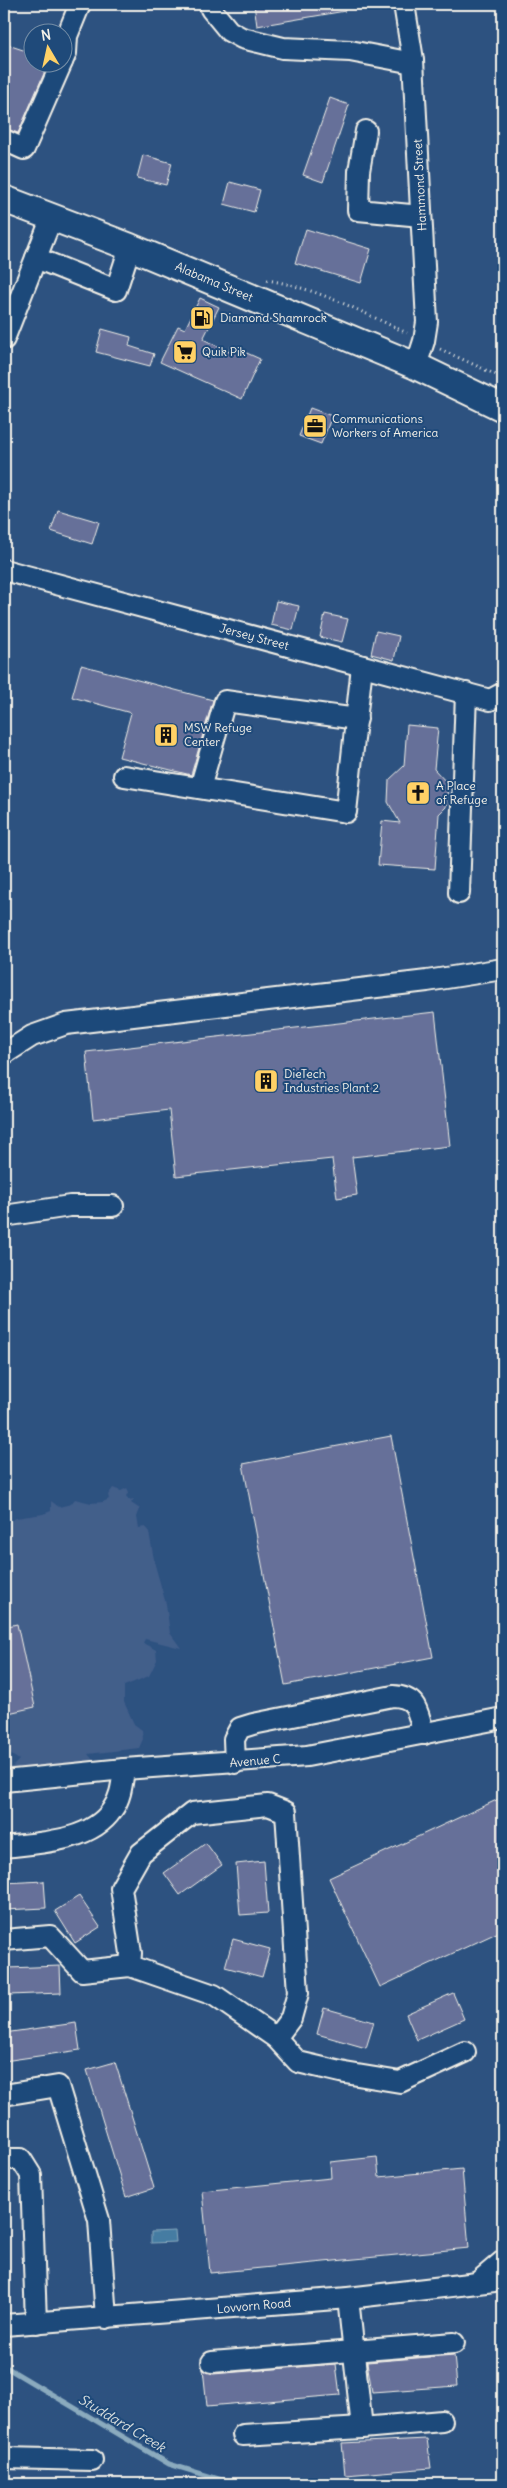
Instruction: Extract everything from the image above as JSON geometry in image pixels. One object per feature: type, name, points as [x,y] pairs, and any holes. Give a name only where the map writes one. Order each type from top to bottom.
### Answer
[{"type":"main road","name":"Alabama Street","points":[[4,200],[130,247],[416,366],[503,408]]},
{"type":"street","points":[[72,24],[80,4]]},
{"type":"street","name":"Hammond Street","points":[[404,4],[413,63],[427,322],[416,366]]},
{"type":"street","points":[[211,9],[229,31],[242,38],[283,48],[350,51],[413,63]]},
{"type":"street","points":[[4,140],[24,149],[58,72]]},
{"type":"street","points":[[366,131],[359,171],[358,210],[421,216]]},
{"type":"street","points":[[4,338],[52,217]]},
{"type":"street","points":[[36,258],[116,290],[130,247]]},
{"type":"street","name":"Jersey Street","points":[[4,570],[490,700],[503,693]]},
{"type":"street","points":[[124,776],[346,812],[362,666]]},
{"type":"street","points":[[459,893],[466,693]]},
{"type":"street","points":[[200,788],[225,701],[357,720]]},
{"type":"street","points":[[4,1054],[32,1036],[66,1024],[428,981],[503,969]]},
{"type":"street","points":[[4,1216],[70,1206],[113,1206]]},
{"type":"street","points":[[235,1763],[234,1738],[240,1728],[393,1696],[405,1696],[414,1703],[424,1734]]},
{"type":"street","name":"Avenue C","points":[[4,1781],[124,1769],[235,1763],[307,1756],[503,1718]]},
{"type":"street","points":[[4,1847],[60,1841],[96,1825],[112,1811],[122,1790],[124,1769]]},
{"type":"street","points":[[130,1966],[131,1952],[121,1888],[141,1853],[192,1813],[268,1804],[286,1812],[298,1993],[292,2018],[276,2038]]},
{"type":"street","points":[[4,1940],[50,1936],[82,1971],[130,1966],[214,1995],[276,2038],[298,2062],[400,2082],[465,2052]]},
{"type":"street","points":[[4,2094],[58,2086],[99,2220],[106,2318]]},
{"type":"street","points":[[4,2159],[21,2159],[31,2175],[36,2323]]},
{"type":"street","points":[[477,2283],[503,2261]]},
{"type":"street","name":"Lovvorn Road","points":[[4,2325],[348,2298],[503,2280]]},
{"type":"street","points":[[348,2298],[362,2428]]},
{"type":"street","points":[[212,2362],[454,2343]]},
{"type":"street","points":[[243,2436],[442,2421]]},
{"type":"street","points":[[4,2458],[92,2460]]},
{"type":"shaded area","points":[[113,1488],[121,1491],[127,1488],[129,1492],[126,1496],[129,1500],[134,1499],[131,1503],[140,1509],[137,1517],[139,1528],[145,1527],[149,1532],[155,1565],[166,1604],[170,1633],[181,1648],[145,1639],[143,1643],[156,1650],[157,1660],[149,1676],[124,1686],[124,1702],[134,1724],[142,1730],[143,1739],[139,1748],[88,1754],[94,1761],[10,1769],[19,1760],[7,1752],[4,1753],[4,1524],[16,1518],[51,1511],[51,1501],[59,1507],[71,1504],[75,1499],[91,1503],[103,1502],[109,1499],[108,1495]]},
{"type":"shaded area","points":[[175,2231],[176,2242],[151,2243],[151,2232]]},
{"type":"building","points":[[254,4],[344,4],[345,11],[257,26]]},
{"type":"building","points":[[8,45],[22,50],[22,72],[45,72],[18,133],[4,128],[4,58]]},
{"type":"building","points":[[330,98],[349,105],[323,182],[303,175]]},
{"type":"building","points":[[143,155],[172,163],[166,185],[137,178]]},
{"type":"building","points":[[230,182],[260,190],[254,212],[224,204]]},
{"type":"building","points":[[306,229],[371,249],[361,283],[295,263]]},
{"type":"building","points":[[200,298],[219,307],[203,339],[229,352],[231,346],[260,359],[242,399],[160,362],[178,326],[185,329]]},
{"type":"building","points":[[102,329],[131,337],[129,346],[154,354],[150,366],[96,352]]},
{"type":"building","name":"Communications Workers of America","points":[[310,408],[332,416],[321,444],[299,436]]},
{"type":"building","points":[[58,510],[99,522],[92,544],[51,531]]},
{"type":"building","points":[[276,601],[299,606],[293,630],[271,625]]},
{"type":"building","points":[[325,614],[348,619],[342,642],[320,637]]},
{"type":"building","points":[[376,631],[399,636],[394,660],[371,654]]},
{"type":"building","name":"MSW Refuge Center","points":[[81,665],[213,700],[191,775],[119,757],[131,713],[72,697]]},
{"type":"building","name":"A Place of Refuge","points":[[407,725],[438,728],[434,769],[448,784],[446,807],[439,814],[435,869],[378,865],[382,821],[400,823],[388,802],[389,780],[404,766]]},
{"type":"building","name":"DieTech Industries Plant 2","points":[[435,1012],[450,1146],[352,1157],[357,1195],[337,1198],[332,1159],[176,1176],[169,1110],[93,1119],[86,1052]]},
{"type":"building","points":[[391,1436],[433,1657],[285,1685],[243,1464]]},
{"type":"building","points":[[17,1624],[35,1707],[4,1714],[4,1627]]},
{"type":"building","points":[[503,1797],[503,1930],[380,1987],[329,1878]]},
{"type":"building","points":[[206,1843],[222,1865],[180,1895],[164,1873]]},
{"type":"building","points":[[264,1861],[268,1913],[240,1915],[236,1864]]},
{"type":"building","points":[[44,1881],[46,1908],[4,1910],[4,1883]]},
{"type":"building","points":[[79,1896],[100,1927],[75,1943],[55,1911]]},
{"type":"building","points":[[233,1939],[270,1949],[262,1977],[225,1967]]},
{"type":"building","points":[[60,1966],[61,1993],[9,1995],[8,1968]]},
{"type":"building","points":[[453,1993],[464,2019],[417,2040],[406,2014]]},
{"type":"building","points":[[324,2008],[374,2022],[366,2048],[317,2034]]},
{"type":"building","points":[[76,2023],[80,2050],[4,2061],[4,2033]]},
{"type":"building","points":[[115,2062],[154,2188],[126,2197],[87,2070]]},
{"type":"building","points":[[377,2157],[379,2177],[462,2169],[469,2248],[210,2273],[202,2191],[331,2178],[330,2162]]},
{"type":"building","points":[[454,2355],[457,2386],[372,2392],[367,2362]]},
{"type":"building","points":[[336,2364],[340,2395],[207,2406],[203,2369],[213,2374]]},
{"type":"building","points":[[427,2439],[431,2468],[345,2475],[342,2443]]},
{"type":"waterway","name":"Studdard Creek","points":[[4,2366],[169,2464],[235,2484]]},
{"type":"place","name":"Diamond Shamrock","points":[[202,318]]},
{"type":"place","name":"Quik Pik","points":[[185,352]]},
{"type":"place","name":"Communications Workers of America","points":[[315,426]]},
{"type":"place","name":"MSW Refuge Center","points":[[166,735]]},
{"type":"place","name":"A Place of Refuge","points":[[418,793]]},
{"type":"place","name":"DieTech Industries Plant 2","points":[[266,1081]]}]
